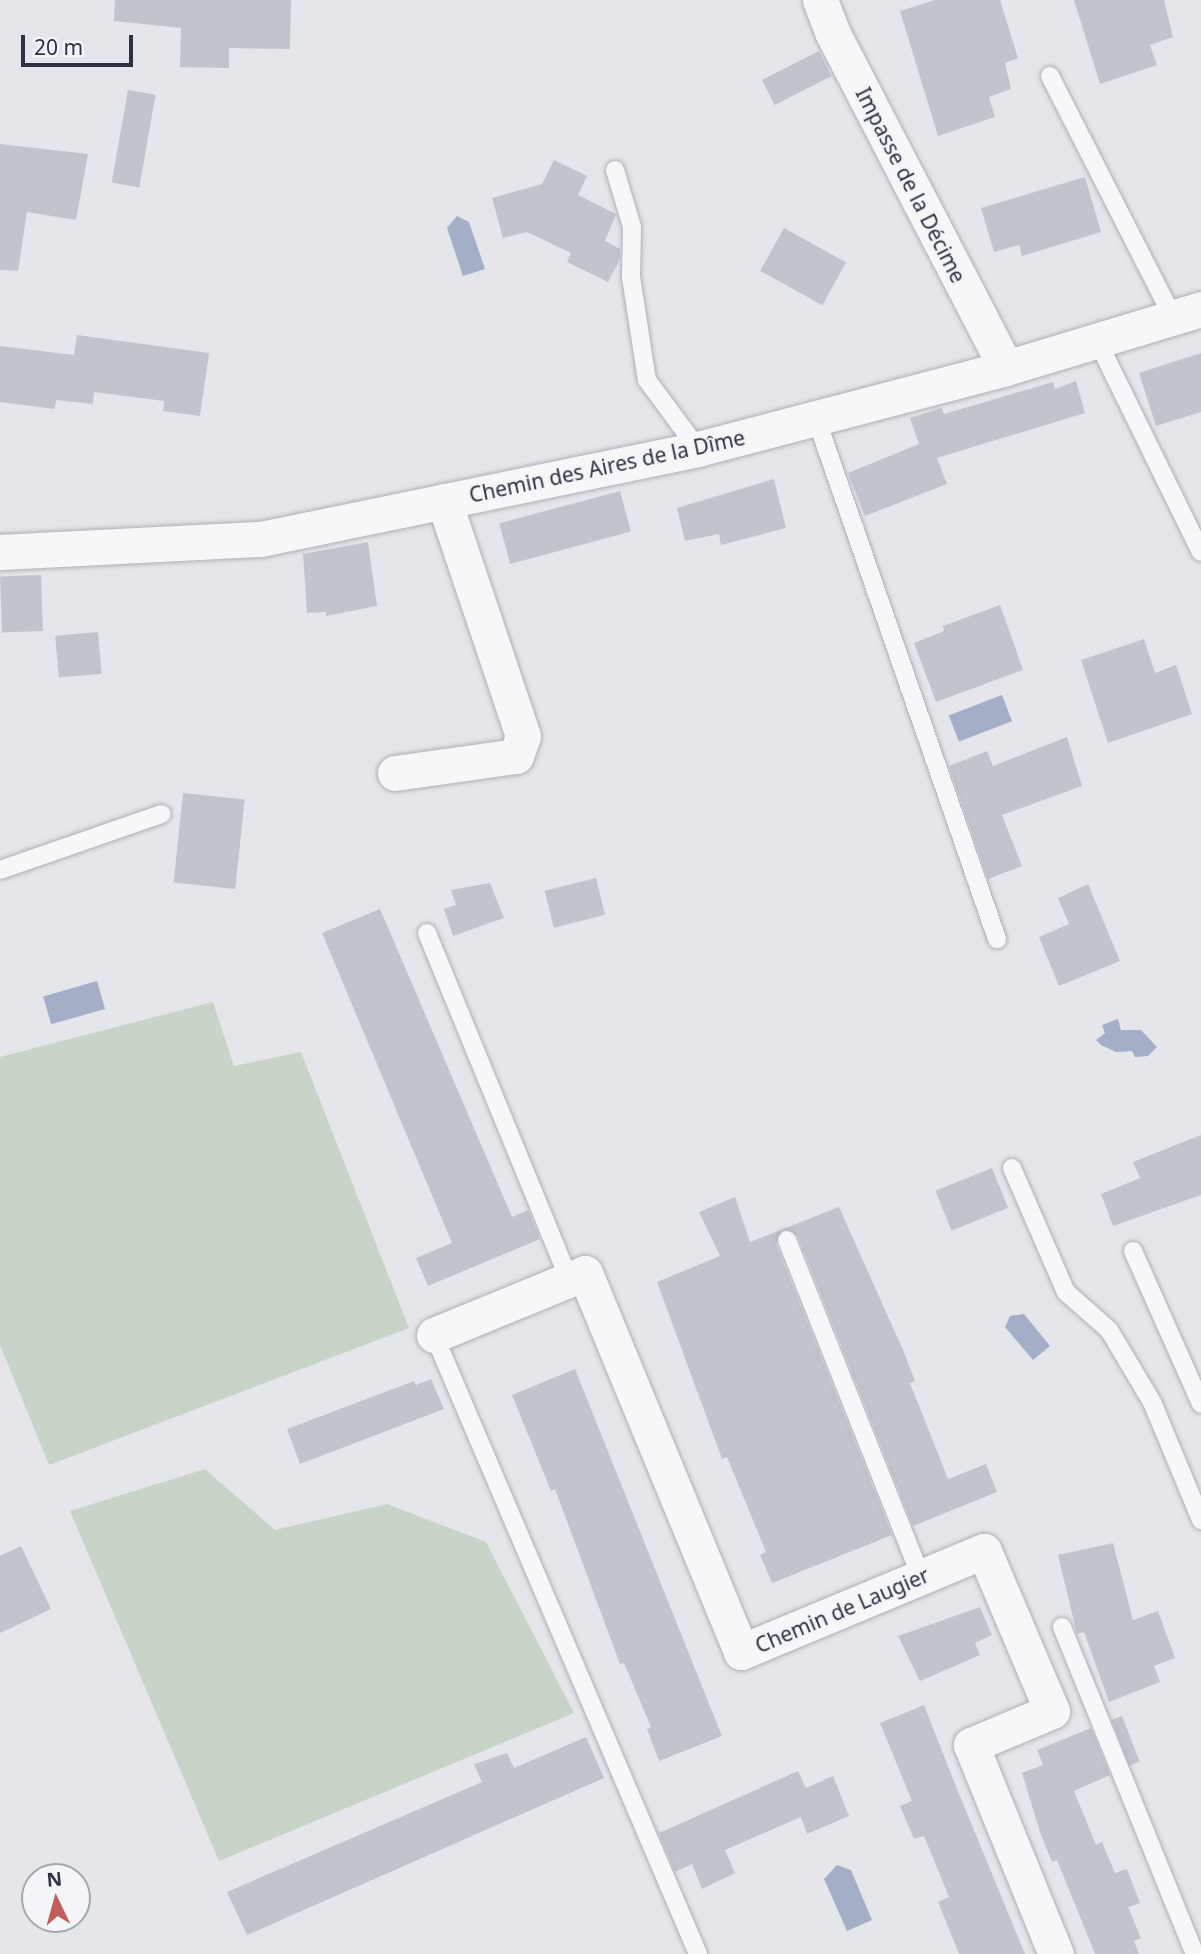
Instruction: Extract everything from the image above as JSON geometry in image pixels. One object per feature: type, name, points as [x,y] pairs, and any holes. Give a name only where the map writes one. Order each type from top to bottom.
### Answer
[{"type":"street","name":"Impasse de la Décime","points":[[820,0],[832,32],[1006,368]]},
{"type":"street","name":"Chemin des Aires de la Dîme","points":[[0,552],[260,539],[698,449],[1006,368],[1187,313]]},
{"type":"street","points":[[395,773],[516,756],[523,736],[444,501]]},
{"type":"street","name":"Chemin de Laugier","points":[[569,1280],[585,1273],[741,1652],[984,1551],[1052,1711],[971,1745],[1056,1954]]},
{"type":"street","points":[[434,1335],[569,1280]]},
{"type":"lane","points":[[1050,76],[1187,313]]},
{"type":"lane","points":[[615,170],[632,227],[631,277],[647,380],[698,449]]},
{"type":"lane","points":[[1097,340],[1201,552]]},
{"type":"lane","points":[[816,418],[997,939]]},
{"type":"lane","points":[[0,870],[162,814]]},
{"type":"lane","points":[[427,933],[569,1280]]},
{"type":"lane","points":[[1012,1168],[1066,1292],[1109,1330],[1152,1402],[1201,1521]]},
{"type":"lane","points":[[787,1240],[921,1577]]},
{"type":"lane","points":[[1133,1251],[1201,1404]]},
{"type":"lane","points":[[434,1335],[698,1954]]},
{"type":"lane","points":[[1062,1627],[1195,1954]]},
{"type":"green space","points":[[213,1002],[234,1066],[301,1052],[409,1328],[49,1465],[0,1345],[0,1057]]},
{"type":"green space","points":[[205,1469],[275,1530],[387,1504],[486,1542],[574,1713],[219,1861],[70,1511]]},
{"type":"water","points":[[457,216],[469,222],[485,269],[463,276],[447,228]]},
{"type":"water","points":[[1002,695],[1012,721],[959,742],[949,715]]},
{"type":"water","points":[[97,981],[105,1009],[51,1024],[43,996]]},
{"type":"water","points":[[1118,1019],[1121,1030],[1141,1030],[1157,1047],[1148,1056],[1135,1057],[1132,1051],[1116,1052],[1101,1045],[1096,1040],[1105,1033],[1102,1025]]},
{"type":"water","points":[[1024,1314],[1050,1346],[1033,1360],[1005,1327],[1010,1316]]},
{"type":"water","points":[[837,1865],[851,1870],[872,1920],[847,1931],[824,1879]]},
{"type":"building","points":[[115,0],[291,0],[290,49],[229,48],[229,68],[180,67],[181,28],[114,21]]},
{"type":"building","points":[[935,0],[1000,0],[1018,58],[1005,63],[1011,89],[989,97],[995,117],[938,136],[900,11]]},
{"type":"building","points":[[1074,0],[1164,0],[1173,37],[1150,45],[1157,65],[1100,84]]},
{"type":"building","points":[[819,51],[832,76],[775,105],[762,80]]},
{"type":"building","points":[[128,90],[156,95],[139,187],[112,183]]},
{"type":"building","points":[[0,144],[88,154],[76,220],[27,212],[18,271],[0,270]]},
{"type":"building","points":[[554,160],[587,176],[578,195],[616,214],[605,241],[620,249],[620,259],[608,282],[567,262],[571,253],[527,232],[503,238],[492,198],[542,184]]},
{"type":"building","points":[[1085,177],[1101,232],[1022,256],[1019,245],[994,252],[981,208]]},
{"type":"building","points":[[784,228],[846,262],[822,305],[760,271]]},
{"type":"building","points":[[77,335],[209,353],[200,416],[163,411],[164,401],[94,392],[93,404],[56,400],[55,409],[0,402],[0,346],[74,355]]},
{"type":"building","points":[[1201,353],[1201,412],[1156,426],[1139,373]]},
{"type":"building","points":[[1076,381],[1085,413],[937,458],[947,484],[865,516],[848,473],[919,444],[910,418],[942,408],[944,414],[1053,382],[1055,389]]},
{"type":"building","points":[[774,479],[786,528],[721,545],[719,534],[685,541],[677,508]]},
{"type":"building","points":[[620,491],[631,532],[510,564],[499,523]]},
{"type":"building","points":[[368,542],[377,606],[326,616],[326,612],[307,613],[303,554]]},
{"type":"building","points":[[41,575],[43,631],[2,632],[0,576]]},
{"type":"building","points":[[1000,605],[1023,670],[936,702],[914,643],[944,631],[943,626]]},
{"type":"building","points":[[98,632],[102,674],[59,678],[55,636]]},
{"type":"building","points":[[1144,639],[1155,673],[1176,665],[1192,714],[1108,743],[1081,660]]},
{"type":"building","points":[[1067,737],[1082,786],[1002,815],[1022,866],[988,879],[949,766],[987,751],[993,766]]},
{"type":"building","points":[[183,793],[245,799],[235,889],[174,883]]},
{"type":"building","points":[[596,878],[605,915],[554,928],[545,891]]},
{"type":"building","points":[[490,883],[504,918],[453,936],[444,909],[456,905],[451,890]]},
{"type":"building","points":[[1088,884],[1120,961],[1059,986],[1039,937],[1069,924],[1058,898]]},
{"type":"building","points":[[380,909],[512,1217],[528,1210],[540,1239],[428,1286],[416,1258],[452,1243],[322,933]]},
{"type":"building","points":[[1201,1135],[1201,1195],[1113,1226],[1101,1194],[1140,1178],[1133,1162]]},
{"type":"building","points":[[992,1168],[1008,1208],[952,1231],[935,1191]]},
{"type":"building","points":[[735,1197],[750,1242],[839,1207],[903,1350],[915,1381],[910,1383],[948,1479],[986,1464],[997,1492],[913,1526],[798,1236],[782,1230],[776,1244],[892,1535],[772,1583],[760,1555],[766,1552],[727,1457],[722,1459],[657,1282],[720,1256],[699,1212]]},
{"type":"building","points":[[575,1369],[722,1736],[659,1761],[647,1729],[651,1727],[624,1663],[620,1664],[555,1489],[551,1491],[512,1395]]},
{"type":"building","points":[[431,1379],[444,1409],[300,1464],[287,1429],[414,1381],[416,1385]]},
{"type":"building","points":[[1113,1543],[1133,1620],[1158,1611],[1175,1658],[1154,1666],[1160,1682],[1109,1702],[1084,1632],[1077,1634],[1058,1555]]},
{"type":"building","points":[[21,1546],[51,1609],[0,1633],[0,1556]]},
{"type":"building","points":[[980,1607],[992,1635],[975,1643],[980,1655],[920,1681],[898,1636]]},
{"type":"building","points":[[924,1705],[1025,1954],[959,1954],[938,1902],[949,1897],[924,1836],[914,1839],[900,1806],[912,1801],[880,1723]]},
{"type":"building","points":[[1122,1716],[1140,1762],[1129,1766],[1112,1720]]},
{"type":"building","points":[[1091,1728],[1110,1775],[1074,1791],[1096,1845],[1102,1842],[1115,1873],[1127,1869],[1140,1903],[1128,1907],[1141,1938],[1134,1941],[1139,1954],[1095,1954],[1057,1860],[1052,1862],[1041,1835],[1022,1773],[1043,1765],[1037,1750]]},
{"type":"building","points":[[586,1737],[604,1778],[247,1935],[227,1892],[482,1782],[474,1764],[507,1753],[514,1768]]},
{"type":"building","points":[[798,1771],[806,1788],[833,1776],[849,1816],[807,1834],[801,1817],[725,1850],[735,1873],[702,1889],[692,1864],[675,1872],[659,1833]]}]
